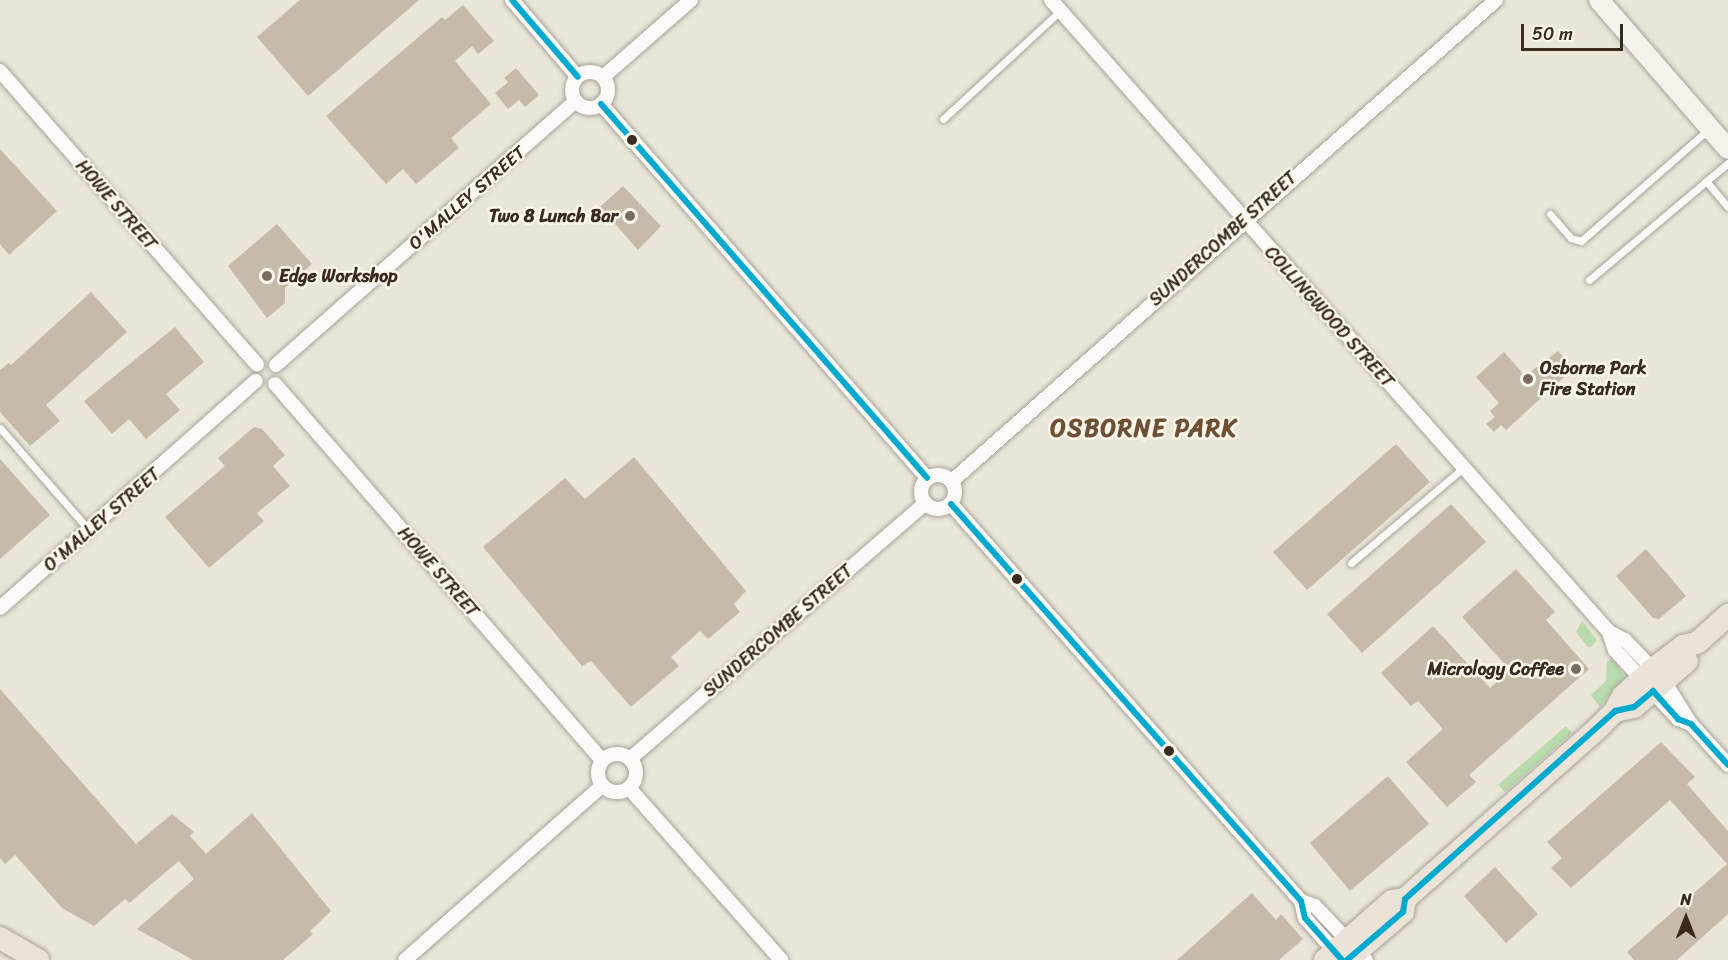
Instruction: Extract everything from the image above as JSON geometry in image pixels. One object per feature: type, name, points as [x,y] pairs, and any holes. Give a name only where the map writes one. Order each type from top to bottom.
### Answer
[{"type":"main road","points":[[1599,0],[1728,149]]},
{"type":"main road","points":[[1346,954],[1392,901],[1405,899],[1615,711],[1634,707],[1653,680],[1694,656],[1697,643],[1728,615]]},
{"type":"main road","points":[[0,938],[38,960]]},
{"type":"street","points":[[513,0],[578,77]]},
{"type":"street","points":[[603,77],[691,0]]},
{"type":"street","name":"SUNDERCOMBE STREET","points":[[952,481],[1244,220],[1496,0]]},
{"type":"street","name":"COLLINGWOOD STREET","points":[[1055,5],[1609,632],[1615,650],[1653,680],[1728,765]]},
{"type":"street","name":"HOWE STREET","points":[[0,71],[257,365]]},
{"type":"street","points":[[588,72],[603,77],[608,88],[601,104],[590,108],[575,101],[572,86],[578,77],[588,72]]},
{"type":"street","name":"O'MALLEY STREET","points":[[276,365],[575,101]]},
{"type":"street","points":[[601,104],[927,478]]},
{"type":"street","points":[[264,361],[276,365],[279,373],[275,384],[263,386],[256,381],[257,365],[264,361]]},
{"type":"street","name":"O'MALLEY STREET","points":[[2,601],[90,532],[256,381]]},
{"type":"street","name":"HOWE STREET","points":[[275,384],[602,760]]},
{"type":"street","points":[[937,474],[952,481],[956,492],[951,504],[936,509],[926,503],[921,491],[927,478],[937,474]]},
{"type":"street","name":"SUNDERCOMBE STREET","points":[[630,759],[926,503]]},
{"type":"street","points":[[951,504],[1301,901],[1305,918],[1346,954]]},
{"type":"street","points":[[619,754],[630,759],[636,774],[629,788],[618,793],[602,786],[597,770],[602,760],[619,754]]},
{"type":"street","points":[[405,960],[602,786]]},
{"type":"street","points":[[629,788],[781,960]]},
{"type":"lane","points":[[943,119],[1055,5]]},
{"type":"lane","points":[[1550,214],[1571,238],[1581,240],[1710,128]]},
{"type":"lane","points":[[1589,280],[1728,163]]},
{"type":"lane","points":[[1706,182],[1728,207]]},
{"type":"lane","points":[[0,428],[90,532]]},
{"type":"lane","points":[[1351,563],[1463,468]]},
{"type":"green space","points":[[1582,621],[1597,640],[1592,646],[1588,647],[1576,632]]},
{"type":"green space","points":[[1612,658],[1625,677],[1600,707],[1591,695],[1606,681],[1607,662]]},
{"type":"green space","points":[[1566,726],[1572,733],[1505,792],[1498,785]]},
{"type":"building","points":[[300,0],[419,0],[308,96],[257,37]]},
{"type":"building","points":[[463,5],[494,41],[478,54],[472,46],[455,61],[491,104],[451,138],[459,148],[416,184],[403,169],[386,184],[326,116],[442,17],[445,20]]},
{"type":"building","points":[[516,68],[539,95],[525,107],[519,100],[508,109],[495,93],[508,82],[504,78]]},
{"type":"building","points":[[0,149],[57,211],[9,255],[0,244]]},
{"type":"building","name":"Two 8 Lunch Bar","points":[[623,186],[661,226],[638,250],[600,207]]},
{"type":"building","name":"Edge Workshop","points":[[277,224],[312,264],[285,288],[285,303],[267,318],[228,266]]},
{"type":"building","points":[[91,292],[127,332],[46,405],[60,421],[30,446],[0,412],[0,370],[9,363],[11,365]]},
{"type":"building","points":[[175,327],[204,362],[166,394],[180,410],[146,439],[129,419],[112,434],[84,401]]},
{"type":"building","points":[[1558,351],[1574,368],[1506,430],[1501,425],[1494,432],[1486,424],[1495,417],[1490,411],[1499,403],[1476,377],[1504,352],[1525,376]]},
{"type":"building","points":[[254,427],[262,429],[285,455],[273,466],[290,486],[257,513],[264,521],[209,568],[165,517],[225,466],[218,458]]},
{"type":"building","points":[[1396,444],[1430,482],[1307,590],[1273,552]]},
{"type":"building","points":[[634,457],[746,591],[734,604],[740,612],[708,639],[700,631],[671,657],[679,666],[631,707],[591,661],[582,666],[483,547],[565,478],[585,499]]},
{"type":"building","points":[[0,459],[50,515],[0,559]]},
{"type":"building","points":[[1451,504],[1486,542],[1362,653],[1327,614]]},
{"type":"building","points":[[1646,549],[1686,596],[1659,619],[1653,618],[1616,576]]},
{"type":"building","points":[[1516,569],[1555,612],[1546,620],[1589,669],[1469,775],[1476,782],[1447,807],[1406,762],[1443,729],[1418,701],[1411,706],[1381,673],[1433,626],[1490,688],[1510,670],[1462,617]]},
{"type":"building","points":[[0,689],[136,844],[172,814],[194,832],[190,836],[206,854],[252,813],[331,911],[310,931],[313,934],[283,960],[193,960],[137,929],[194,879],[179,861],[129,903],[125,899],[94,926],[62,908],[15,855],[5,864],[0,858]]},
{"type":"building","points":[[1661,742],[1695,777],[1687,784],[1728,831],[1728,914],[1677,960],[1634,960],[1627,952],[1727,864],[1670,800],[1571,888],[1551,868],[1562,858],[1547,842]]},
{"type":"building","points":[[1388,776],[1429,824],[1350,891],[1310,843]]},
{"type":"building","points":[[1495,867],[1538,914],[1506,943],[1464,896]]},
{"type":"building","points":[[1252,893],[1276,920],[1281,914],[1303,939],[1279,960],[1177,960]]},
{"type":"transit line","points":[[512,0],[578,77]]},
{"type":"transit line","points":[[601,104],[927,478]]},
{"type":"transit line","points":[[951,504],[1301,901],[1305,918],[1342,960]]},
{"type":"transit line","points":[[1347,960],[1403,912],[1405,899],[1615,711],[1634,707],[1653,691],[1678,719],[1691,724],[1728,765]]},
{"type":"place","name":"Two 8 Lunch Bar","points":[[630,216]]},
{"type":"place","name":"Edge Workshop","points":[[267,276]]},
{"type":"place","name":"Osborne Park Fire Station","points":[[1528,379]]},
{"type":"place","name":"Micrology Coffee","points":[[1576,669]]},
{"type":"district","name":"OSBORNE PARK","points":[[1144,429]]}]
